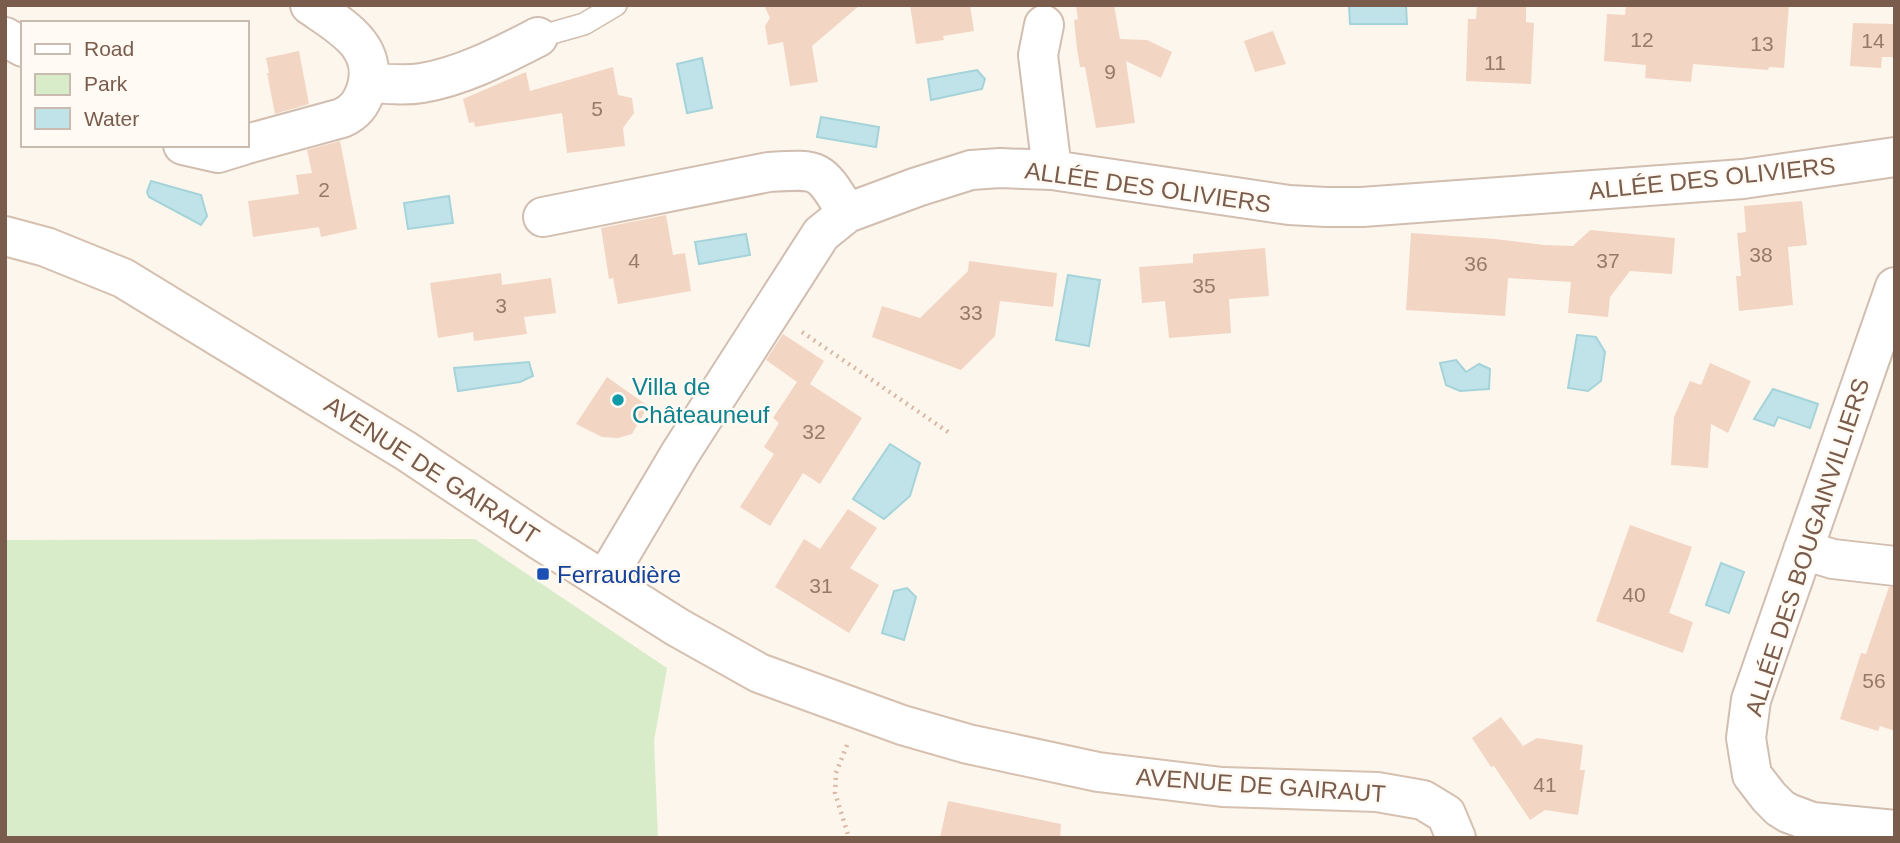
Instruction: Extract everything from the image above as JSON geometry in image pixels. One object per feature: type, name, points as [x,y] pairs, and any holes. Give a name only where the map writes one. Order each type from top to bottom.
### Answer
[{"type":"street","points":[[248,144],[342,118],[354,112],[363,99],[369,69],[364,49],[349,32],[310,5]]},
{"type":"street","points":[[1044,25],[1038,55],[1052,170]]},
{"type":"street","points":[[5,37],[21,46]]},
{"type":"street","points":[[368,82],[391,85],[422,83],[482,65],[538,37]]},
{"type":"street","points":[[192,147],[218,153],[238,147]]},
{"type":"street","name":"ALLÉE DES OLIVIERS","points":[[605,580],[681,452],[821,234],[846,213],[918,187],[971,170],[1052,170],[1289,205],[1338,207],[1743,179],[1895,157]]},
{"type":"street","points":[[543,217],[769,172],[806,170],[820,174],[846,213]]},
{"type":"street","name":"AVENUE DE GAIRAUT","points":[[5,236],[46,247],[123,278],[406,451],[537,539],[677,627],[759,673],[902,725],[968,744],[1098,772],[1222,788],[1377,792],[1423,800],[1446,814],[1456,838]]},
{"type":"street","name":"ALLÉE DES BOUGAINVILLIERS","points":[[1895,287],[1751,700],[1746,738],[1752,775],[1769,797],[1788,813],[1812,822],[1895,830]]},
{"type":"street","points":[[1803,550],[1833,559],[1895,566]]},
{"type":"lane","points":[[538,37],[584,24],[616,5]]},
{"type":"path","points":[[771,311],[951,434]]},
{"type":"path","points":[[836,773],[835,793],[849,838]]},
{"type":"green space","points":[[475,539],[667,668],[654,741],[658,838],[5,838],[5,540]]},
{"type":"water","points":[[1349,5],[1406,5],[1407,24],[1350,24]]},
{"type":"water","points":[[702,58],[712,108],[687,113],[677,64]]},
{"type":"water","points":[[977,70],[985,79],[982,89],[931,100],[928,79]]},
{"type":"water","points":[[821,117],[879,127],[876,147],[817,137]]},
{"type":"water","points":[[151,181],[201,195],[207,216],[201,225],[149,197],[147,192]]},
{"type":"water","points":[[449,196],[453,223],[408,229],[404,203]]},
{"type":"water","points":[[746,234],[750,255],[699,264],[695,242]]},
{"type":"water","points":[[1068,275],[1100,280],[1089,346],[1056,340]]},
{"type":"water","points":[[1577,335],[1596,337],[1605,352],[1601,381],[1588,391],[1568,388]]},
{"type":"water","points":[[1456,360],[1466,372],[1479,364],[1490,369],[1489,389],[1460,391],[1446,385],[1440,363]]},
{"type":"water","points":[[529,362],[533,376],[520,382],[458,391],[454,368]]},
{"type":"water","points":[[1773,389],[1818,404],[1810,428],[1778,417],[1774,426],[1754,419]]},
{"type":"water","points":[[890,444],[920,463],[910,496],[884,519],[853,499]]},
{"type":"water","points":[[1721,563],[1744,572],[1729,613],[1706,605]]},
{"type":"water","points":[[907,588],[916,597],[904,640],[882,633],[894,591]]},
{"type":"building","points":[[764,5],[860,5],[812,46],[818,82],[790,86],[783,42],[768,45],[765,26],[770,18]]},
{"type":"building","points":[[910,5],[970,5],[974,31],[943,36],[944,40],[916,44]]},
{"type":"building","points":[[1076,5],[1114,5],[1120,39],[1147,40],[1172,52],[1161,78],[1126,61],[1135,123],[1096,128],[1085,67],[1080,67],[1077,49],[1074,20],[1078,19]]},
{"type":"building","points":[[1477,5],[1526,5],[1526,22],[1534,23],[1531,84],[1466,81],[1468,19],[1476,19]]},
{"type":"building","points":[[1626,5],[1789,5],[1784,68],[1769,67],[1768,70],[1693,64],[1691,82],[1645,78],[1646,65],[1604,61],[1607,14],[1625,15]]},
{"type":"building","points":[[1853,23],[1895,24],[1895,57],[1882,57],[1881,68],[1850,66]]},
{"type":"building","points":[[1273,31],[1286,64],[1255,72],[1244,41]]},
{"type":"building","points":[[299,51],[309,104],[275,114],[266,58]]},
{"type":"building","points":[[613,67],[618,95],[632,98],[634,113],[623,128],[625,146],[567,153],[562,113],[475,127],[474,122],[469,123],[463,99],[526,72],[530,91]]},
{"type":"building","points":[[340,141],[357,229],[321,237],[319,227],[253,237],[248,201],[299,194],[296,175],[312,173],[307,150]]},
{"type":"building","points":[[1802,201],[1807,245],[1788,247],[1793,305],[1739,311],[1736,276],[1741,276],[1737,233],[1746,232],[1744,206]]},
{"type":"building","points":[[666,215],[673,255],[685,253],[691,291],[618,304],[613,278],[609,279],[601,228]]},
{"type":"building","points":[[1590,230],[1675,238],[1672,274],[1630,271],[1610,297],[1608,317],[1568,313],[1571,282],[1508,278],[1505,316],[1406,310],[1411,233],[1573,246]]},
{"type":"building","points":[[1265,248],[1269,296],[1229,299],[1231,333],[1169,338],[1165,301],[1142,303],[1139,267],[1193,263],[1193,254]]},
{"type":"building","points":[[969,261],[1057,273],[1053,307],[1000,301],[995,336],[961,370],[872,337],[882,306],[920,318],[968,271]]},
{"type":"building","points":[[501,273],[502,285],[551,278],[556,313],[524,317],[527,334],[474,341],[473,332],[438,338],[430,283]]},
{"type":"building","points":[[783,334],[824,361],[810,384],[862,418],[820,484],[803,473],[770,526],[740,507],[774,454],[764,447],[779,423],[773,418],[797,382],[766,360]]},
{"type":"building","points":[[1710,363],[1751,381],[1728,433],[1711,424],[1708,468],[1671,465],[1674,417],[1690,381],[1701,385]]},
{"type":"building","name":"Villa de Châteauneuf","points":[[607,377],[648,406],[632,434],[618,438],[602,437],[576,424]]},
{"type":"building","points":[[848,509],[877,528],[850,568],[879,585],[849,633],[775,587],[804,539],[820,549]]},
{"type":"building","points":[[1630,525],[1692,547],[1669,613],[1693,622],[1683,653],[1596,621]]},
{"type":"building","points":[[1889,587],[1895,587],[1895,731],[1880,726],[1878,731],[1840,719],[1861,653],[1866,654]]},
{"type":"building","points":[[1501,717],[1523,746],[1537,738],[1583,745],[1580,770],[1585,770],[1578,815],[1545,810],[1530,820],[1472,738]]},
{"type":"building","points":[[948,801],[1061,824],[1060,838],[940,838]]},
{"type":"place","name":"Villa de Châteauneuf","points":[[618,400]]},
{"type":"place","name":"Ferraudière","points":[[543,574]]}]
